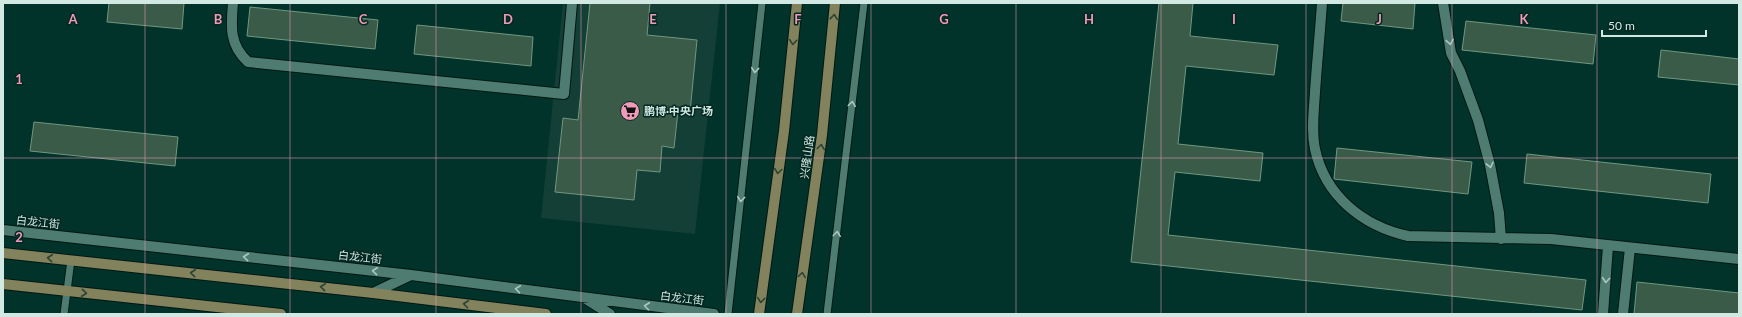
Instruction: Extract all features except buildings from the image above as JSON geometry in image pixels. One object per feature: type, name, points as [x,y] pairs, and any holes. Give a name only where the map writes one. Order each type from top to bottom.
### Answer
[{"type":"main road","points":[[759,314],[784,131],[797,3]]},
{"type":"main road","name":"兴隆山路","points":[[797,314],[822,135],[835,3]]},
{"type":"main road","points":[[3,253],[373,293],[546,314]]},
{"type":"main road","points":[[3,284],[281,314]]},
{"type":"street","points":[[233,3],[232,35],[236,49],[248,62],[564,94],[572,3]]},
{"type":"street","points":[[1322,3],[1313,121],[1313,135],[1319,164],[1333,190],[1343,202],[1360,216],[1379,228],[1393,233],[1423,237],[1551,239],[1739,259]]},
{"type":"street","points":[[1443,3],[1452,53],[1475,113],[1490,165],[1498,207],[1501,239]]},
{"type":"street","name":"白龙江街","points":[[3,230],[411,275],[714,314]]},
{"type":"street","points":[[1603,314],[1608,246]]},
{"type":"street","points":[[1624,314],[1630,248]]},
{"type":"street","points":[[373,293],[411,275]]},
{"type":"street","points":[[583,298],[610,314]]},
{"type":"lane","points":[[728,314],[762,3]]},
{"type":"lane","points":[[827,314],[864,3]]},
{"type":"lane","points":[[64,314],[71,260]]},
{"type":"shaded area","name":"鹏博·中央广场","points":[[563,3],[720,3],[695,234],[541,218]]},
{"type":"place","name":"鹏博·中央广场","points":[[630,111]]}]
